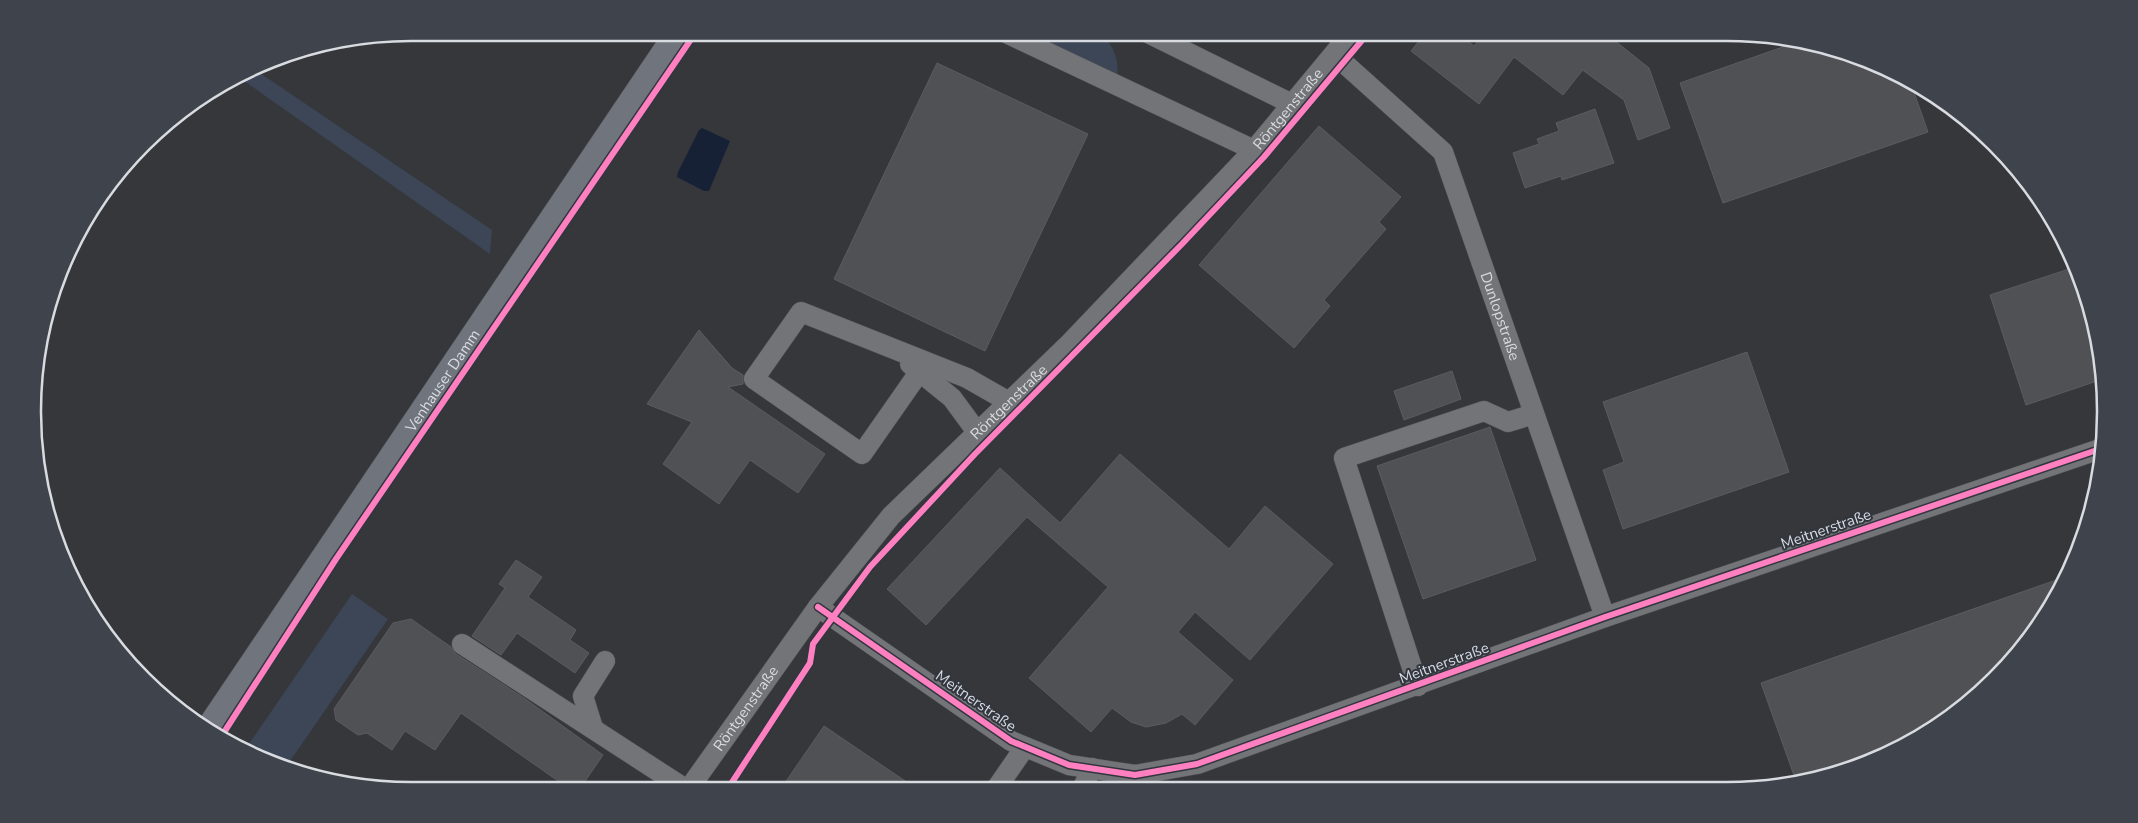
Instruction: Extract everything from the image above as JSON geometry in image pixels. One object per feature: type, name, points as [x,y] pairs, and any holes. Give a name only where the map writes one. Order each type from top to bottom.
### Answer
[{"type":"main road","name":"Venhauser Damm","points":[[212,723],[672,41]]},
{"type":"street","points":[[1023,41],[1254,150]]},
{"type":"street","points":[[1164,41],[1292,104]]},
{"type":"street","name":"Röntgenstraße","points":[[694,782],[818,607],[891,516],[1070,343],[1254,150],[1345,41]]},
{"type":"street","name":"Dunlopstraße","points":[[1335,55],[1443,152],[1604,617]]},
{"type":"street","points":[[920,371],[862,454],[754,379],[801,312],[967,378],[1008,402]]},
{"type":"street","points":[[880,342],[920,371],[952,398],[977,432]]},
{"type":"street","points":[[1418,686],[1344,458],[1484,411],[1508,422],[1534,414]]},
{"type":"street","name":"Meitnerstraße","points":[[818,607],[1011,741],[1069,764],[1092,768],[1135,782],[1197,764],[1418,686],[1604,617],[2095,451]]},
{"type":"street","points":[[462,644],[676,782]]},
{"type":"street","points":[[593,728],[583,696],[605,661]]},
{"type":"street","points":[[1001,782],[1026,747]]},
{"type":"street","points":[[1085,782],[1092,768]]},
{"type":"shaded area","points":[[1041,41],[1108,41],[1116,59],[1117,77]]},
{"type":"shaded area","points":[[260,73],[492,230],[490,254],[244,81]]},
{"type":"shaded area","points":[[702,128],[730,141],[709,191],[704,191],[677,177],[699,130]]},
{"type":"shaded area","points":[[352,594],[388,619],[290,761],[249,744]]},
{"type":"building","points":[[1419,41],[1468,41],[1474,46],[1478,41],[1615,41],[1649,68],[1670,128],[1638,140],[1624,100],[1581,69],[1582,71],[1563,95],[1514,57],[1479,104],[1411,51]]},
{"type":"building","points":[[1786,46],[1799,48],[1868,69],[1914,92],[1928,132],[1723,203],[1680,83]]},
{"type":"building","points":[[937,63],[1088,134],[985,351],[834,279]]},
{"type":"building","points":[[1595,109],[1614,163],[1562,180],[1561,176],[1525,188],[1513,153],[1539,144],[1537,139],[1559,131],[1556,123]]},
{"type":"building","points":[[1319,126],[1401,197],[1379,222],[1386,229],[1324,300],[1330,306],[1294,348],[1199,265]]},
{"type":"building","points":[[2069,269],[2090,339],[2096,382],[2026,405],[1990,295]]},
{"type":"building","points":[[699,330],[732,368],[743,375],[743,384],[728,387],[825,454],[798,493],[750,460],[719,504],[663,464],[692,422],[647,404]]},
{"type":"building","points":[[1747,352],[1789,472],[1623,529],[1603,470],[1624,462],[1603,402]]},
{"type":"building","points":[[1452,371],[1461,399],[1404,420],[1394,391]]},
{"type":"building","points":[[1490,427],[1536,560],[1423,599],[1377,466]]},
{"type":"building","points":[[1120,454],[1229,549],[1265,506],[1333,564],[1250,660],[1195,612],[1178,632],[1233,680],[1195,725],[1182,714],[1166,723],[1146,727],[1131,722],[1112,708],[1091,732],[1029,678],[1108,587],[1027,517],[926,625],[887,589],[1000,468],[1060,523]]},
{"type":"building","points":[[516,560],[542,577],[528,597],[576,630],[570,640],[589,653],[575,673],[517,633],[501,655],[472,636],[505,588],[499,584]]},
{"type":"building","points":[[2056,580],[2020,637],[2005,656],[1971,690],[1912,732],[1868,754],[1846,762],[1794,776],[1761,683]]},
{"type":"building","points":[[411,619],[451,647],[456,654],[524,698],[603,755],[584,782],[560,782],[461,713],[435,750],[405,731],[392,750],[367,733],[358,735],[336,720],[334,709],[393,623]]},
{"type":"building","points":[[824,726],[907,782],[786,782]]},
{"type":"cycle path","points":[[225,731],[336,559],[690,41]]},
{"type":"cycle path","points":[[732,782],[810,663],[813,644],[870,567],[975,454],[1182,244],[1264,157],[1361,41]]},
{"type":"cycle path","points":[[818,607],[1011,741],[1069,765],[1135,775],[1197,764],[1605,617],[2095,451]]}]
